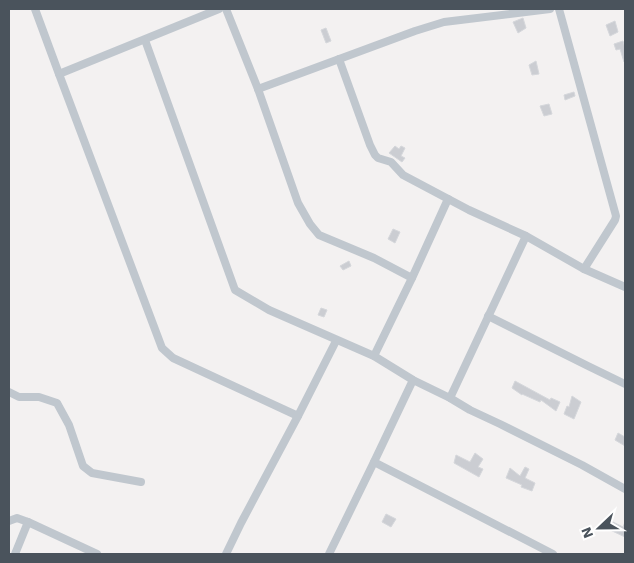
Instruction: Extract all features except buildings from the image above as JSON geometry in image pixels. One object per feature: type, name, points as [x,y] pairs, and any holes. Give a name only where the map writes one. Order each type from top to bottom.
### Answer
[{"type":"street","points":[[34,9],[162,348],[173,358],[298,416]]},
{"type":"street","points":[[59,74],[218,9]]},
{"type":"street","points":[[226,9],[258,88],[298,203],[310,224],[319,235],[374,258],[412,278]]},
{"type":"street","points":[[258,88],[444,22],[550,9]]},
{"type":"street","points":[[559,9],[616,216],[584,268]]},
{"type":"street","points":[[144,40],[235,290],[269,310],[336,341],[374,356],[413,380],[582,465],[625,489]]},
{"type":"street","points":[[339,59],[370,145],[378,158],[391,162],[403,175],[448,199],[526,236],[584,268],[625,287]]},
{"type":"street","points":[[374,356],[448,199]]},
{"type":"street","points":[[450,398],[526,236]]},
{"type":"street","points":[[488,316],[625,384]]},
{"type":"street","points":[[226,554],[336,341]]},
{"type":"street","points":[[329,554],[413,380]]},
{"type":"street","points":[[9,392],[19,397],[39,397],[57,403],[69,425],[83,466],[92,473],[141,482]]},
{"type":"street","points":[[374,462],[553,554]]},
{"type":"street","points":[[9,522],[17,518],[97,554]]},
{"type":"street","points":[[15,554],[28,522]]}]
